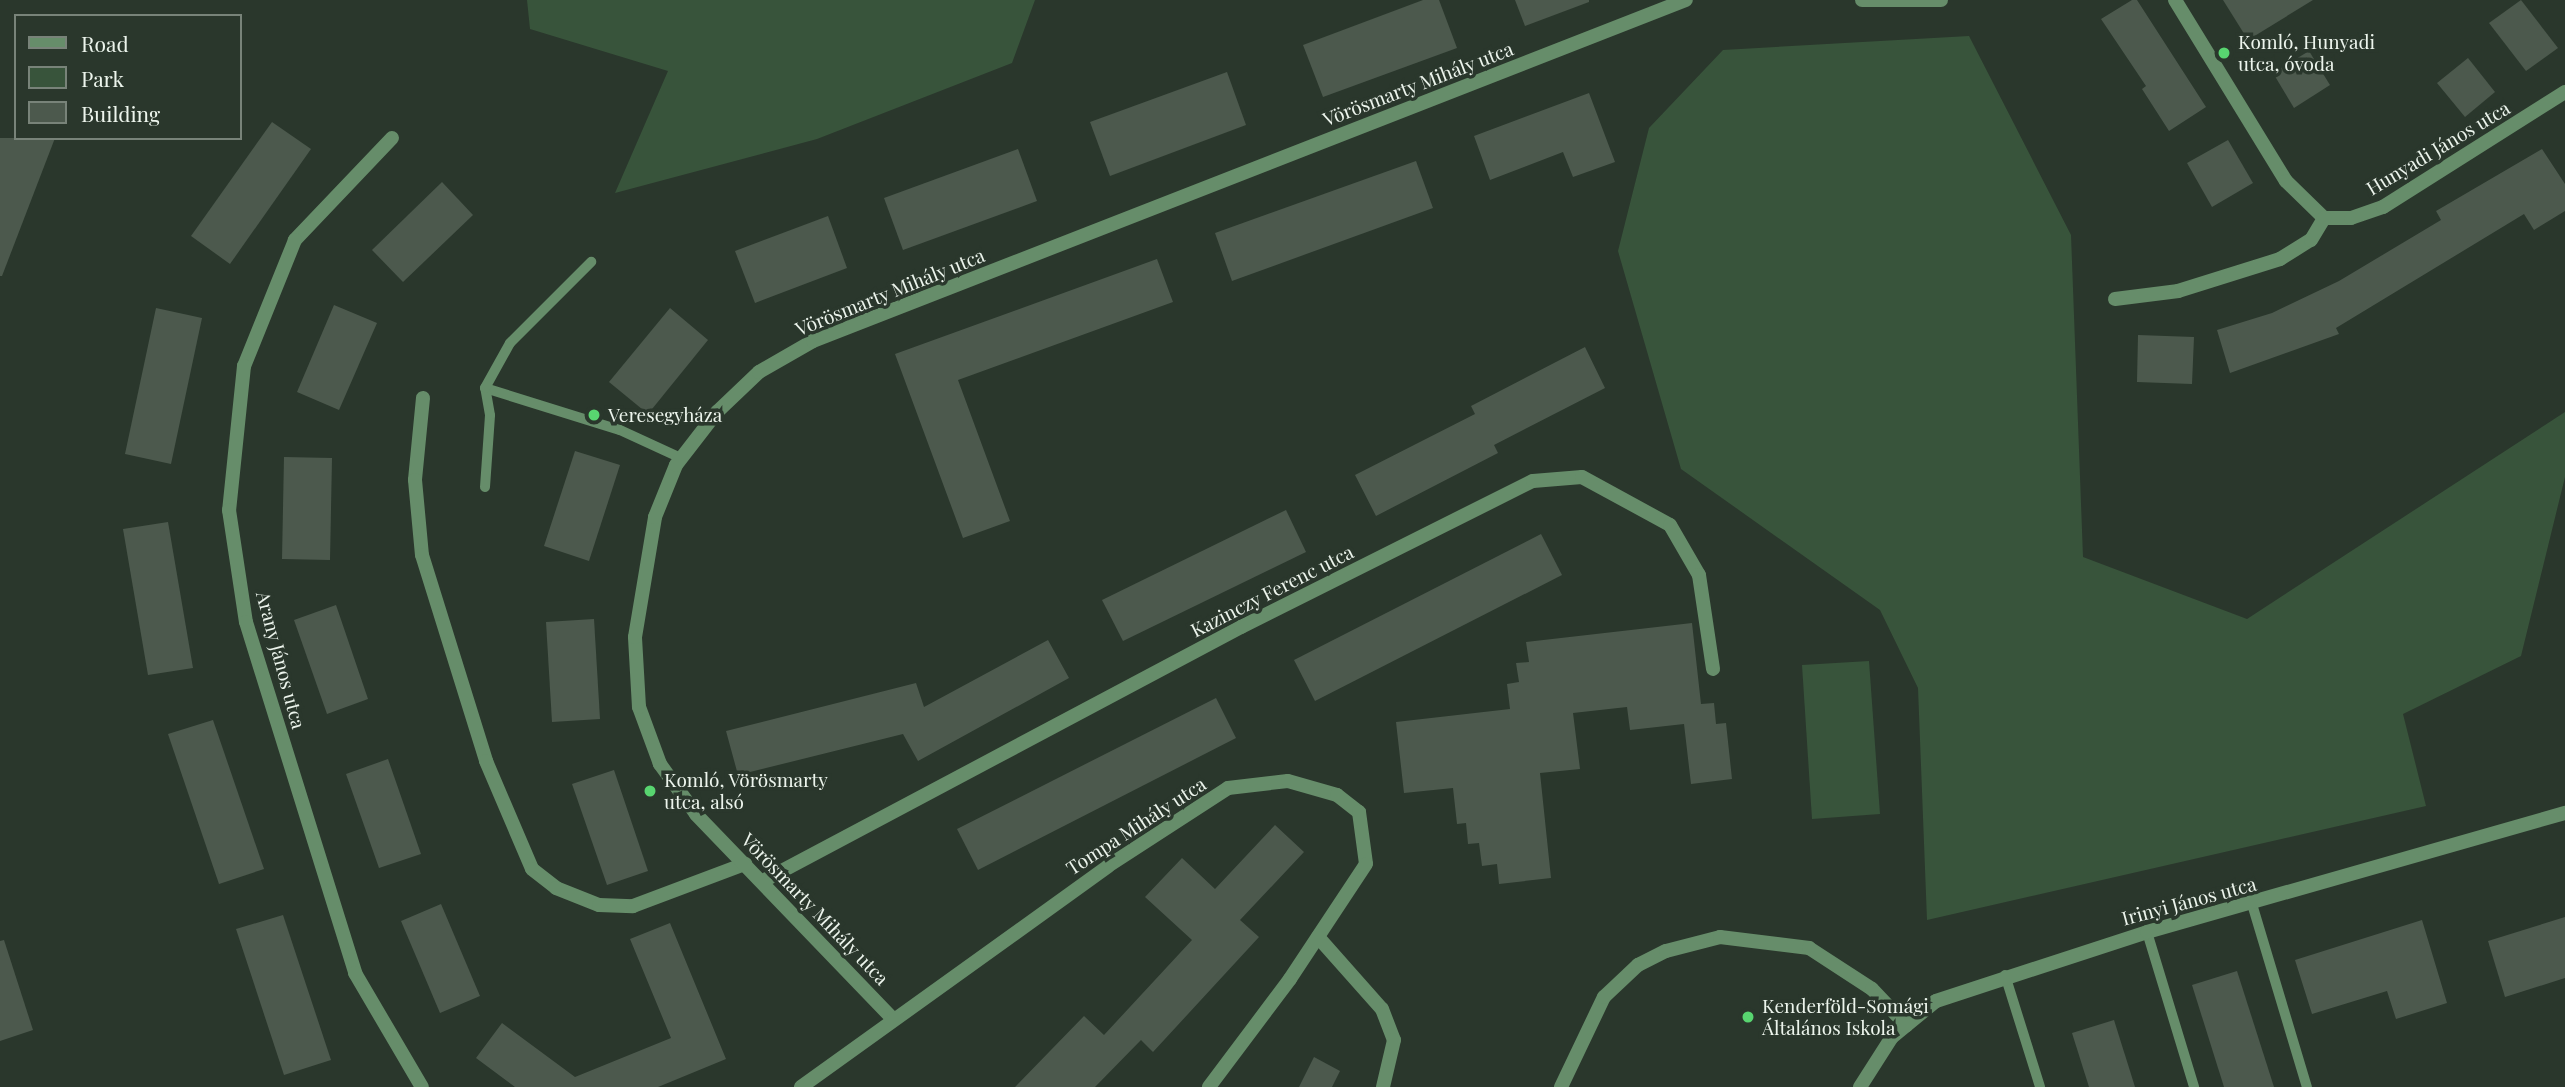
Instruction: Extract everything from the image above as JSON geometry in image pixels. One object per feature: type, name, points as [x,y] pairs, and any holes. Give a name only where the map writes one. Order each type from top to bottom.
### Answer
[{"type":"street","name":"Vörösmarty Mihály utca","points":[[893,1018],[696,814],[660,764],[639,708],[635,637],[640,579],[655,517],[681,458],[717,412],[759,372],[813,341],[1686,0]]},
{"type":"street","points":[[1862,0],[1941,0]]},
{"type":"street","points":[[2115,299],[2178,292],[2280,259],[2311,240],[2324,218],[2286,181],[2175,0]]},
{"type":"street","name":"Hunyadi János utca","points":[[2324,218],[2351,218],[2383,206],[2565,92]]},
{"type":"street","name":"Arany János utca","points":[[392,138],[295,240],[244,366],[229,510],[246,622],[355,973],[422,1087]]},
{"type":"street","points":[[423,398],[415,480],[422,555],[486,761],[532,869],[556,888],[598,905],[633,906],[745,864]]},
{"type":"street","name":"Kazinczy Ferenc utca","points":[[763,881],[1241,627],[1533,481],[1582,477],[1670,525],[1699,575],[1713,668]]},
{"type":"street","name":"Tompa Mihály utca","points":[[893,1018],[1228,788],[1288,781],[1337,794],[1359,812],[1366,864],[1318,937],[1209,1087]]},
{"type":"street","name":"Irinyi János utca","points":[[1860,1087],[1892,1037],[1936,1001],[2006,975],[2147,932],[2565,813]]},
{"type":"street","points":[[1318,937],[1382,1009],[1394,1040],[1383,1087]]},
{"type":"street","points":[[1560,1087],[1604,998],[1638,965],[1666,950],[1720,937],[1810,948],[1872,989],[1906,1025]]},
{"type":"street","points":[[801,1087],[893,1018]]},
{"type":"lane","points":[[485,487],[490,415],[485,388],[534,316],[591,262]]},
{"type":"lane","points":[[485,388],[620,430],[681,458]]},
{"type":"lane","points":[[2252,904],[2307,1087]]},
{"type":"lane","points":[[2147,932],[2194,1087]]},
{"type":"lane","points":[[2006,975],[2040,1087]]},
{"type":"green space","points":[[527,0],[1035,0],[1012,63],[817,139],[615,193],[668,71],[530,29]]},
{"type":"green space","points":[[1969,36],[2071,235],[2083,557],[2247,619],[2565,412],[2565,477],[2521,656],[2403,714],[2426,806],[1927,920],[1918,688],[1880,610],[1681,469],[1618,251],[1649,128],[1723,50]]},
{"type":"green space","points":[[1869,661],[1880,814],[1812,819],[1802,665]]},
{"type":"building","points":[[1423,0],[1439,0],[1457,48],[1323,97],[1303,45]]},
{"type":"building","points":[[1515,0],[1589,0],[1589,2],[1525,26]]},
{"type":"building","points":[[2132,0],[2137,0],[2206,107],[2169,131],[2142,89],[2146,86],[2101,19]]},
{"type":"building","points":[[2223,0],[2313,0],[2248,40]]},
{"type":"building","points":[[2521,0],[2558,48],[2526,71],[2489,23]]},
{"type":"building","points":[[2309,51],[2330,85],[2294,108],[2273,73]]},
{"type":"building","points":[[2468,58],[2495,92],[2465,117],[2437,83]]},
{"type":"building","points":[[1227,72],[1246,125],[1110,176],[1090,122]]},
{"type":"building","points":[[1589,93],[1615,162],[1573,177],[1563,152],[1490,180],[1474,136]]},
{"type":"building","points":[[272,122],[311,149],[230,264],[191,236]]},
{"type":"building","points":[[0,138],[54,140],[2,276]]},
{"type":"building","points":[[2228,140],[2253,183],[2212,207],[2187,163]]},
{"type":"building","points":[[1018,149],[1037,201],[903,250],[884,198]]},
{"type":"building","points":[[2542,149],[2565,184],[2565,211],[2534,230],[2524,214],[2336,328],[2339,334],[2230,373],[2217,330],[2272,313],[2339,281],[2441,220],[2436,211]]},
{"type":"building","points":[[1416,161],[1433,208],[1232,281],[1215,233]]},
{"type":"building","points":[[442,182],[473,215],[403,282],[372,250]]},
{"type":"building","points":[[828,216],[847,268],[755,303],[735,251]]},
{"type":"building","points":[[1157,259],[1173,302],[958,380],[1010,521],[963,538],[895,354]]},
{"type":"building","points":[[334,305],[377,323],[339,410],[297,392]]},
{"type":"building","points":[[156,308],[202,318],[171,464],[125,454]]},
{"type":"building","points":[[670,308],[708,340],[648,414],[609,382]]},
{"type":"building","points":[[2138,335],[2194,337],[2192,384],[2137,382]]},
{"type":"building","points":[[1585,347],[1605,388],[1494,445],[1498,453],[1376,516],[1355,475],[1475,414],[1471,406]]},
{"type":"building","points":[[575,451],[620,465],[589,561],[544,546]]},
{"type":"building","points":[[284,457],[332,458],[330,560],[282,559]]},
{"type":"building","points":[[1286,510],[1306,552],[1123,641],[1102,600]]},
{"type":"building","points":[[168,522],[193,668],[148,675],[123,529]]},
{"type":"building","points":[[1541,534],[1562,575],[1315,701],[1294,660]]},
{"type":"building","points":[[336,605],[368,699],[327,714],[294,620]]},
{"type":"building","points":[[594,619],[600,719],[552,722],[546,622]]},
{"type":"building","points":[[1692,623],[1701,704],[1714,703],[1716,724],[1726,723],[1732,779],[1691,784],[1684,724],[1630,730],[1627,707],[1573,713],[1580,769],[1540,773],[1551,878],[1499,884],[1497,864],[1482,866],[1479,843],[1468,844],[1466,823],[1457,824],[1453,788],[1404,793],[1396,722],[1510,709],[1507,684],[1519,682],[1516,663],[1529,662],[1526,642]]},
{"type":"building","points":[[1048,640],[1069,678],[918,761],[903,734],[738,775],[726,731],[916,683],[924,707]]},
{"type":"building","points":[[1216,698],[1236,738],[978,870],[957,829]]},
{"type":"building","points":[[213,720],[264,869],[219,884],[168,734]]},
{"type":"building","points":[[388,759],[421,854],[379,868],[346,774]]},
{"type":"building","points":[[614,770],[648,871],[607,885],[572,784]]},
{"type":"building","points":[[1275,825],[1304,852],[1240,920],[1259,937],[1153,1052],[1141,1040],[1095,1087],[1015,1087],[1084,1016],[1104,1035],[1192,940],[1145,897],[1182,858],[1215,889]]},
{"type":"building","points":[[441,904],[480,996],[440,1013],[401,921]]},
{"type":"building","points":[[283,915],[331,1060],[284,1075],[236,929]]},
{"type":"building","points":[[2565,917],[2565,978],[2505,997],[2488,941]]},
{"type":"building","points":[[2422,920],[2447,1003],[2396,1019],[2387,991],[2312,1014],[2295,960]]},
{"type":"building","points":[[670,923],[726,1059],[658,1087],[515,1087],[476,1058],[502,1023],[575,1077],[671,1038],[630,939]]},
{"type":"building","points":[[4,940],[33,1030],[0,1041],[0,941]]},
{"type":"building","points":[[2237,971],[2274,1087],[2224,1087],[2192,985]]},
{"type":"building","points":[[2114,1020],[2135,1087],[2089,1087],[2072,1033]]},
{"type":"building","points":[[1314,1057],[1340,1071],[1332,1087],[1299,1087]]},
{"type":"place","name":"Komló, Hunyadi utca, óvoda","points":[[2224,53]]},
{"type":"place","name":"Veresegyháza","points":[[594,415]]},
{"type":"place","name":"Komló, Vörösmarty utca, alsó","points":[[650,791]]},
{"type":"place","name":"Kenderföld-Somági Általános Iskola","points":[[1748,1017]]}]
